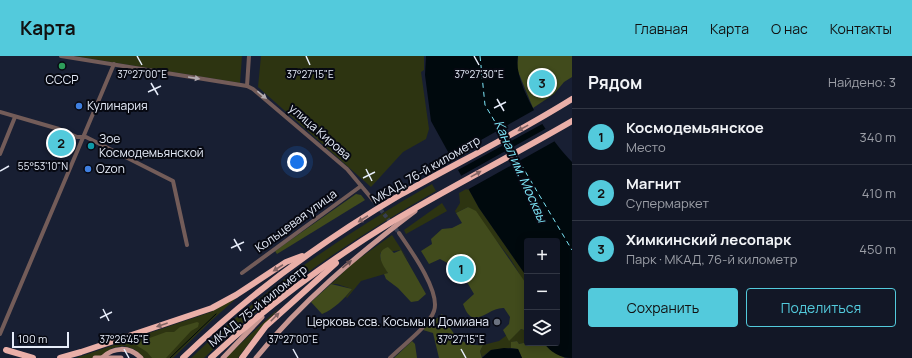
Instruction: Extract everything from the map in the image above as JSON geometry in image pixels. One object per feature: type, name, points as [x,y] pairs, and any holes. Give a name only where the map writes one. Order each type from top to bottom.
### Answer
[{"type":"highway","name":"МКАД, 76-й километр","points":[[313,252],[399,196],[557,109],[572,99]]},
{"type":"highway","points":[[242,358],[266,326],[282,310],[361,242],[442,193],[572,120]]},
{"type":"highway","name":"МКАД, 75-й километр","points":[[211,358],[274,304],[361,242]]},
{"type":"highway","points":[[60,358],[212,308],[236,295],[286,262],[313,252]]},
{"type":"highway","name":"МКАД, 75-й километр","points":[[183,358],[242,304],[313,252]]},
{"type":"highway","points":[[3,349],[21,358]]},
{"type":"highway","points":[[3,349],[33,358]]},
{"type":"main road","points":[[256,358],[275,334],[318,290],[360,254],[429,201]]},
{"type":"main road","points":[[223,358],[274,304]]},
{"type":"main road","points":[[102,358],[107,353],[120,349],[133,352],[141,358]]},
{"type":"main road","points":[[95,358],[122,358]]},
{"type":"street","points":[[61,56],[247,86],[249,56]]},
{"type":"street","points":[[0,334],[114,64]]},
{"type":"street","name":"улица Кирова","points":[[247,86],[259,92],[347,169],[373,200]]},
{"type":"street","points":[[0,112],[86,137],[126,155],[173,181],[187,245]]},
{"type":"street","points":[[0,154],[15,117]]},
{"type":"street","name":"Кольцевая улица","points":[[242,273],[361,186]]},
{"type":"street","points":[[390,358],[429,320],[435,306],[432,290],[418,262],[399,233]]},
{"type":"green space","points":[[74,56],[242,56],[240,83]]},
{"type":"green space","points":[[261,56],[424,56],[424,70],[421,72],[429,129],[426,139],[403,152],[371,187],[258,87]]},
{"type":"green space","points":[[518,56],[572,56],[572,77],[564,82],[554,94],[533,108],[517,69]]},
{"type":"green space","points":[[432,184],[436,191],[374,228],[315,267],[258,311],[204,358],[191,358],[247,309],[306,264],[368,222]]},
{"type":"green space","points":[[468,188],[479,208],[524,273],[524,283],[503,249],[468,207],[456,213],[455,211],[460,203],[459,193]]},
{"type":"green space","points":[[356,194],[361,195],[365,200],[277,254],[275,251]]},
{"type":"green space","points":[[442,203],[447,211],[406,234],[404,230]]},
{"type":"green space","points":[[468,207],[476,211],[524,281],[524,330],[521,329],[509,341],[503,330],[509,324],[510,317],[504,308],[492,311],[476,318],[471,317],[463,304],[474,294],[467,282],[471,278],[470,275],[467,273],[463,276],[453,266],[440,259],[429,264],[421,251],[432,244],[431,239],[442,229],[452,228],[462,223],[456,213]]},
{"type":"green space","points":[[392,235],[412,266],[401,250],[380,253],[380,258],[388,273],[361,281],[347,298],[346,297],[352,289],[337,284],[331,284],[353,263]]},
{"type":"green space","points":[[388,247],[394,253],[401,250],[426,294],[418,301],[411,302],[398,288],[386,279],[384,274],[388,273],[380,258],[380,255],[384,249]]},
{"type":"green space","points":[[331,284],[352,289],[331,309],[322,314],[311,302]]},
{"type":"green space","points":[[240,295],[173,358],[144,358],[134,349],[124,346],[112,348],[99,358],[76,358],[211,312]]},
{"type":"green space","points":[[280,307],[238,358],[225,358]]},
{"type":"green space","points":[[442,314],[449,327],[462,341],[468,344],[483,345],[480,351],[482,358],[439,358],[433,333],[423,330]]},
{"type":"green space","points":[[197,322],[199,323],[198,327],[191,331],[166,358],[152,358],[147,352],[136,345],[136,343],[166,332],[174,332],[180,327]]},
{"type":"green space","points":[[521,329],[524,330],[524,343],[519,344],[517,341],[512,342],[511,348],[491,350],[482,357],[480,351],[483,345],[499,341],[507,335],[509,340]]},
{"type":"green space","points":[[412,341],[415,344],[417,358],[394,358]]},
{"type":"green space","points":[[517,341],[519,344],[524,343],[524,346],[547,346],[552,351],[565,358],[522,358],[518,349],[511,348],[511,342]]},
{"type":"water","name":"Канал им. Москвы","points":[[426,56],[518,56],[518,68],[521,82],[527,97],[554,141],[572,162],[572,358],[556,354],[546,346],[560,346],[560,238],[524,238],[524,273],[479,208],[431,121],[425,75]]},
{"type":"water","points":[[504,348],[518,349],[522,358],[482,358],[491,350]]},
{"type":"pier","points":[[536,109],[544,123],[456,171],[449,158]]},
{"type":"pier","points":[[547,128],[555,141],[467,190],[459,177]]},
{"type":"waterway","points":[[170,358],[216,314]]},
{"type":"ferry route","points":[[480,56],[485,105],[504,137]]},
{"type":"ferry route","points":[[506,141],[513,152]]},
{"type":"ferry route","points":[[516,156],[572,250]]},
{"type":"tunnel","points":[[373,200],[399,233]]},
{"type":"place","name":"СССР","points":[[62,66]]},
{"type":"place","name":"Химкинский лесопарк","points":[[542,83]]},
{"type":"place","name":"Кулинария","points":[[79,106]]},
{"type":"place","name":"Магнит","points":[[61,143]]},
{"type":"place","name":"Зое Космодемьянской","points":[[91,146]]},
{"type":"place","name":"Ozon","points":[[88,169]]},
{"type":"place","name":"Космодемьянское","points":[[461,269]]},
{"type":"place","name":"Церковь ссв. Косьмы и Домиана","points":[[497,322]]}]
